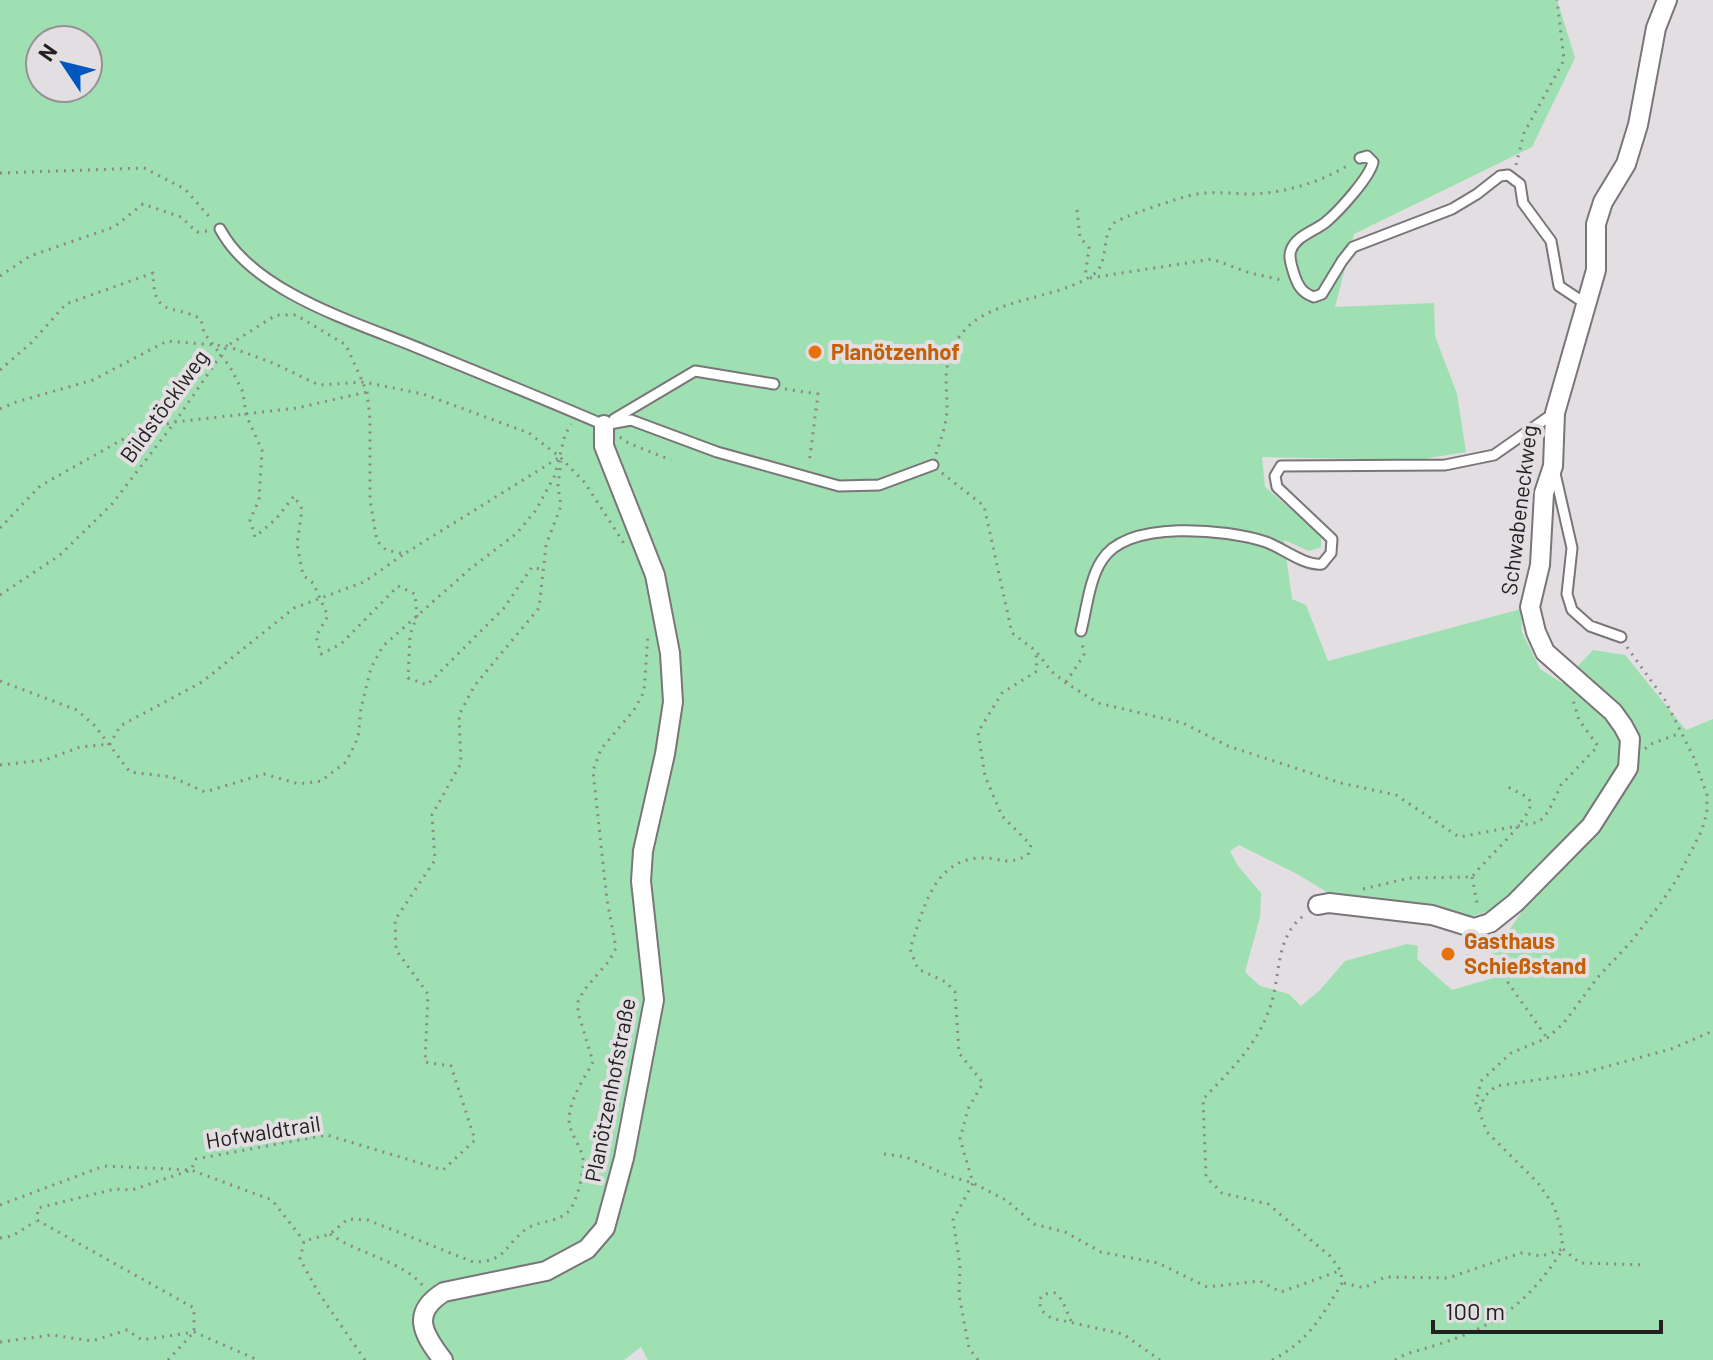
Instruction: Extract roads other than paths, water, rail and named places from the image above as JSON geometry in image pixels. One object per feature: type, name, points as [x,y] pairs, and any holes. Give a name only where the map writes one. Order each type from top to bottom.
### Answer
[{"type":"street","name":"Schwabeneckweg","points":[[1318,905],[1329,903],[1432,915],[1474,928],[1490,923],[1515,903],[1591,826],[1628,768],[1630,739],[1623,726],[1613,712],[1545,652],[1530,607],[1540,565],[1544,493],[1553,466],[1555,413],[1596,270],[1596,224],[1603,202],[1626,164],[1638,125],[1656,28],[1667,0]]},
{"type":"street","name":"Planötzenhofstraße","points":[[443,1360],[425,1337],[423,1315],[431,1300],[444,1292],[546,1271],[587,1249],[605,1228],[624,1158],[654,1000],[641,881],[643,851],[665,754],[673,702],[670,653],[655,575],[604,446],[604,425]]},
{"type":"lane","points":[[1360,158],[1367,156],[1372,159],[1370,171],[1328,221],[1303,237],[1291,250],[1290,259],[1297,284],[1308,296],[1319,297],[1353,247],[1452,209],[1500,176],[1513,176],[1520,184],[1525,206],[1551,241],[1559,286],[1586,304]]},
{"type":"lane","points":[[220,229],[242,258],[297,296],[604,425],[631,420],[717,452],[839,486],[879,485],[933,465]]},
{"type":"lane","points":[[604,425],[695,371],[774,384]]},
{"type":"lane","points":[[1081,631],[1094,576],[1102,560],[1116,545],[1134,538],[1190,531],[1233,535],[1267,543],[1314,564],[1322,564],[1331,553],[1332,539],[1277,487],[1275,476],[1281,466],[1445,465],[1494,455],[1555,413]]},
{"type":"lane","points":[[1553,466],[1572,548],[1567,594],[1572,610],[1590,626],[1621,637]]},
{"type":"place","name":"Planötzenhof","points":[[815,352]]},
{"type":"place","name":"Gasthaus Schießstand","points":[[1448,954]]}]
